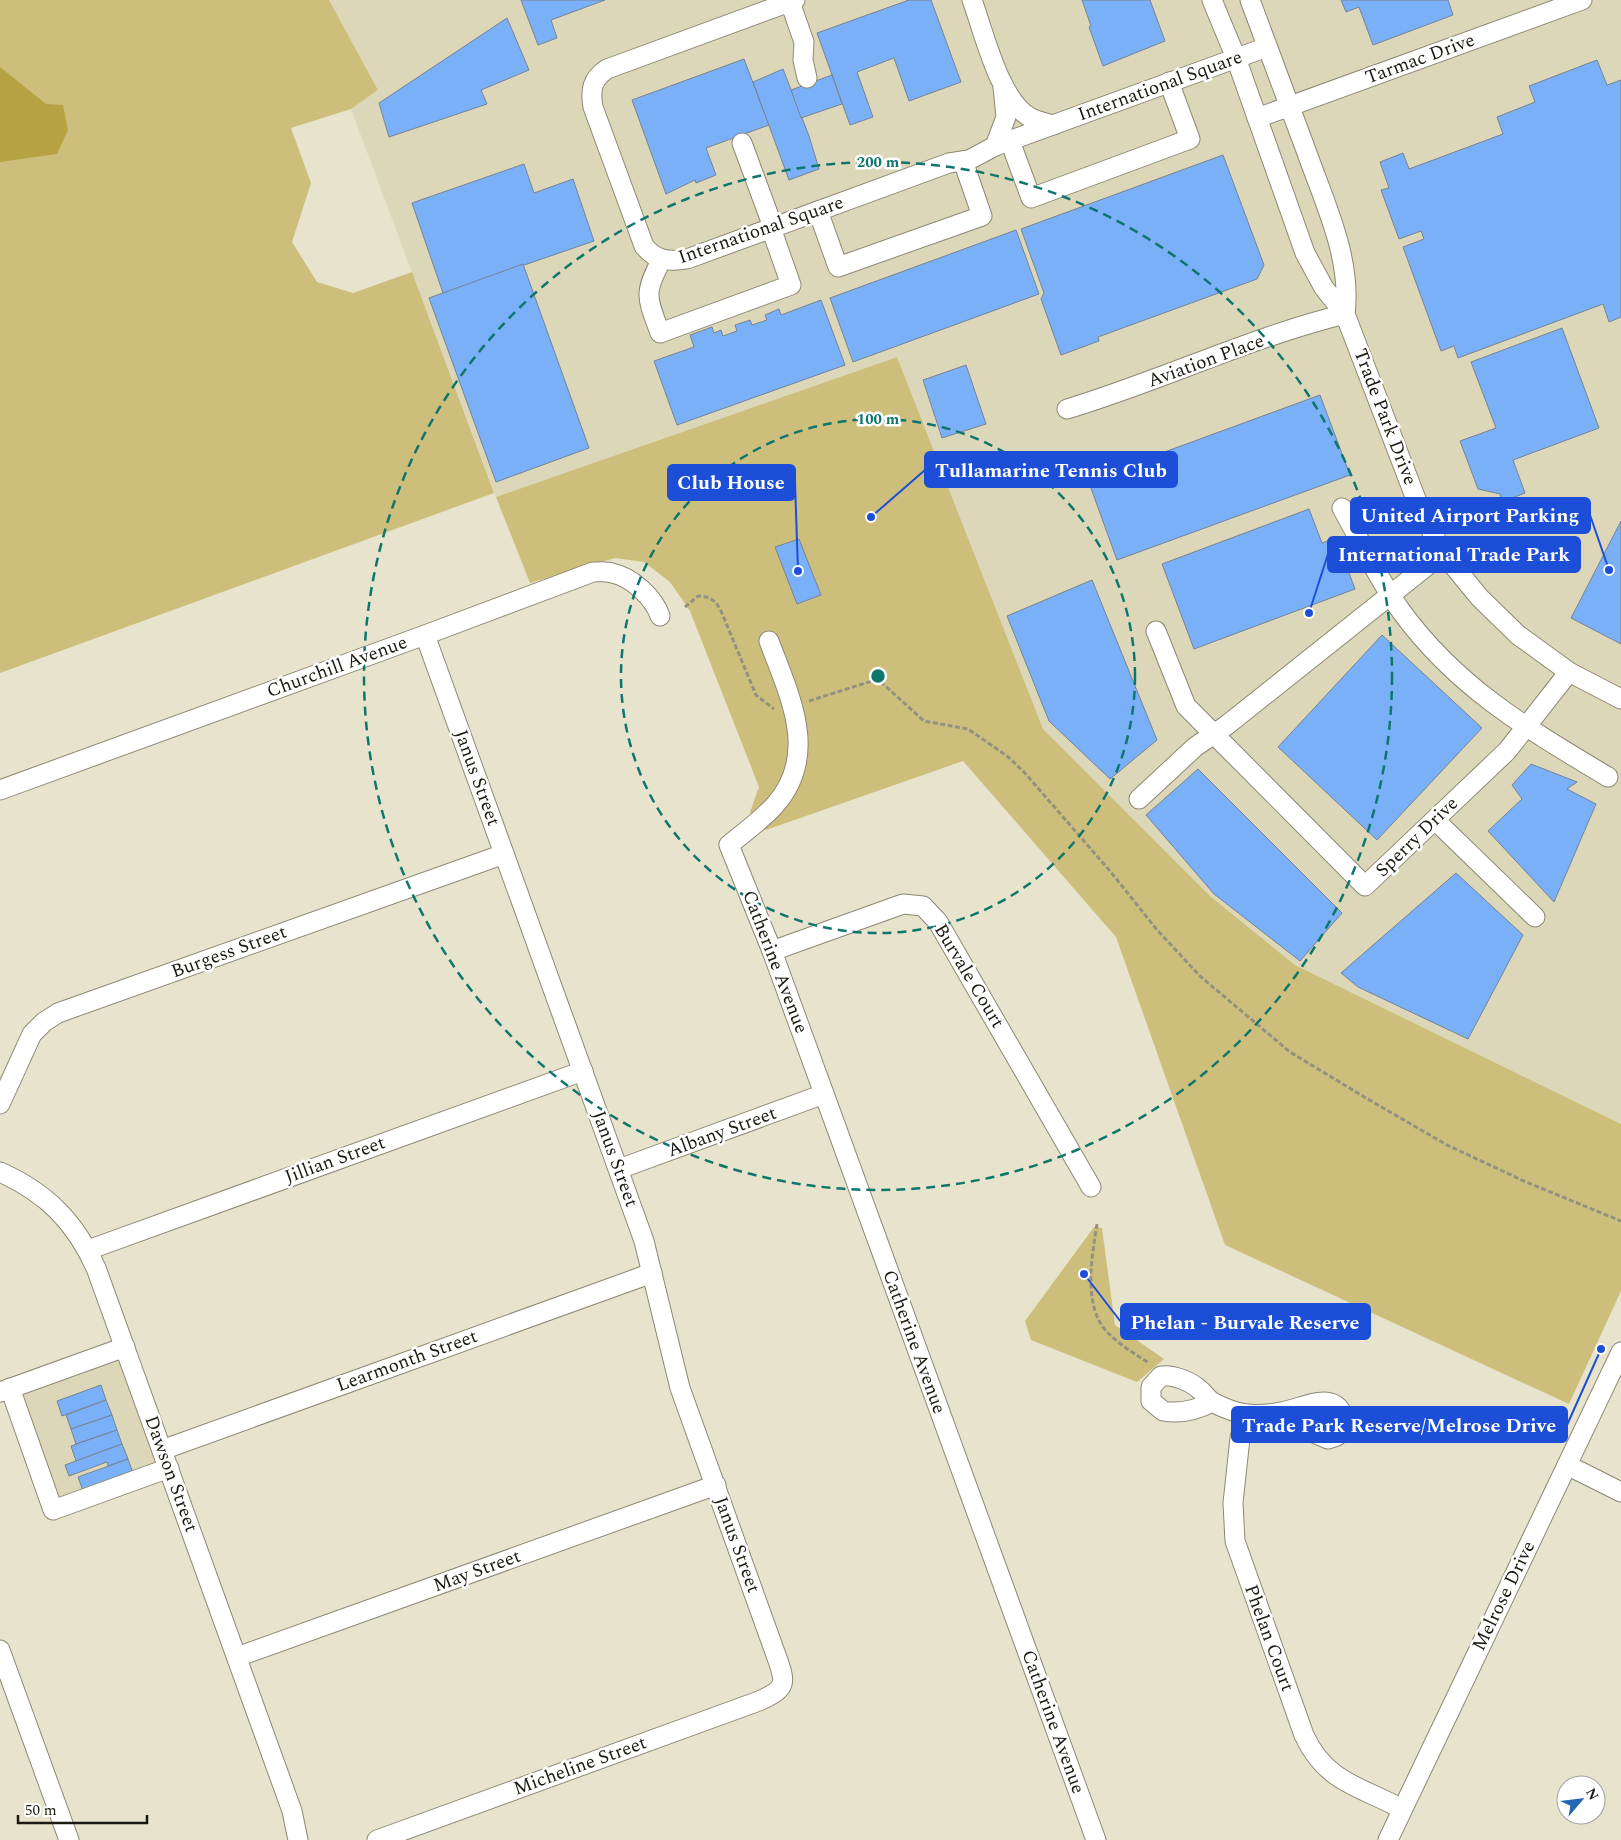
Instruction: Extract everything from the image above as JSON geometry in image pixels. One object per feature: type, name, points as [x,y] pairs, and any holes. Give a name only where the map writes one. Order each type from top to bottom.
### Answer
[{"type":"street","name":"International Square","points":[[972,0],[1002,83],[1017,107],[1030,117],[1053,125]]},
{"type":"street","name":"Trade Park Drive","points":[[1212,0],[1236,58],[1305,253],[1324,288],[1346,314],[1419,507],[1443,553],[1480,598],[1518,635],[1569,672],[1621,698]]},
{"type":"street","name":"Trade Park Drive","points":[[1250,0],[1330,217],[1344,265],[1348,296],[1346,314]]},
{"type":"street","name":"Tarmac Drive","points":[[1258,118],[1582,0]]},
{"type":"street","name":"International Square","points":[[793,1],[607,69],[598,75],[591,94],[594,107],[644,246],[662,259],[670,262],[687,259],[949,163],[977,157],[1003,144],[1053,125],[1267,47]]},
{"type":"street","points":[[793,1],[804,42],[803,60],[807,78]]},
{"type":"street","points":[[1003,144],[1031,198],[1182,142],[1190,138],[1169,82]]},
{"type":"street","name":"International Square","points":[[1002,83],[1006,117],[1003,144]]},
{"type":"street","points":[[662,259],[649,283],[648,294],[660,333],[791,285],[742,143]]},
{"type":"street","points":[[818,211],[838,267],[982,216],[963,161]]},
{"type":"street","name":"Aviation Place","points":[[1067,409],[1120,393],[1311,322],[1346,314]]},
{"type":"street","points":[[1342,508],[1391,595],[1433,650],[1470,685],[1525,728],[1608,777]]},
{"type":"street","points":[[1139,799],[1195,747],[1213,735],[1443,553]]},
{"type":"street","name":"Churchill Avenue","points":[[0,790],[425,636],[593,572],[613,573],[629,581],[648,595],[660,616]]},
{"type":"street","name":"Sperry Drive","points":[[1156,632],[1186,706],[1365,886],[1506,751],[1569,672]]},
{"type":"street","name":"Janus Street","points":[[425,636],[644,1241],[680,1388],[782,1673],[784,1682],[781,1688]]},
{"type":"street","points":[[769,641],[793,706]]},
{"type":"street","name":"Catherine Avenue","points":[[793,706],[798,725],[799,745],[791,779],[775,805],[729,845],[772,951],[1096,1840]]},
{"type":"street","points":[[1435,820],[1535,917]]},
{"type":"street","name":"Burgess Street","points":[[0,1104],[32,1034],[44,1022],[58,1013],[504,854]]},
{"type":"street","name":"Burvale Court","points":[[772,951],[903,904],[923,906],[938,922],[1091,1187]]},
{"type":"street","name":"Jillian Street","points":[[88,1250],[583,1071]]},
{"type":"street","name":"Albany Street","points":[[619,1169],[824,1094]]},
{"type":"street","name":"Dawson Street","points":[[0,1172],[16,1179],[50,1203],[67,1219],[88,1250],[237,1656],[292,1811],[298,1840]]},
{"type":"street","name":"Learmonth Street","points":[[162,1450],[652,1273]]},
{"type":"street","points":[[125,1347],[5,1390],[52,1510],[169,1468]]},
{"type":"street","name":"Melrose Drive","points":[[1388,1840],[1621,1352]]},
{"type":"street","points":[[1212,1402],[1246,1414],[1282,1412]]},
{"type":"street","name":"Phelan Court","points":[[1246,1414],[1240,1438],[1233,1503],[1235,1541],[1304,1735],[1310,1748],[1328,1770],[1345,1782],[1402,1809]]},
{"type":"street","points":[[1567,1465],[1621,1492]]},
{"type":"street","name":"May Street","points":[[237,1656],[716,1485]]},
{"type":"street","points":[[0,1650],[69,1840]]},
{"type":"street","name":"Micheline Street","points":[[377,1840],[759,1701],[774,1694],[781,1688]]},
{"type":"street","name":"Dawson Street","points":[[292,1811],[308,1840]]},
{"type":"path","points":[[685,607],[698,596],[711,598],[715,601],[721,611],[756,695],[775,709],[784,710],[875,680],[882,682],[924,721],[958,726],[974,732],[1007,756],[1024,772],[1158,931],[1201,977],[1290,1052],[1447,1145],[1526,1182],[1621,1222]]},
{"type":"path","points":[[1097,1224],[1091,1278],[1094,1301],[1100,1320],[1107,1332],[1149,1363]]},
{"type":"shaded area","points":[[0,0],[329,0],[378,90],[351,109],[291,128],[311,183],[292,242],[317,282],[353,293],[412,272],[494,493],[0,673]]},
{"type":"shaded area","points":[[329,0],[1621,0],[1621,1124],[1295,965],[1210,896],[1043,729],[897,357],[496,497],[351,109],[378,90]]},
{"type":"shaded area","points":[[0,67],[46,104],[63,105],[68,130],[57,154],[0,162]]},
{"type":"shaded area","points":[[897,357],[1043,729],[1210,896],[1295,965],[1621,1124],[1621,1291],[1569,1404],[1225,1245],[1116,937],[963,761],[766,830],[750,812],[759,787],[690,611],[670,582],[644,562],[615,558],[530,583],[496,497]]},
{"type":"shaded area","points":[[1094,1227],[1102,1228],[1115,1325],[1164,1359],[1137,1382],[1031,1340],[1025,1321]]},
{"type":"shaded area","points":[[119,1359],[165,1478],[51,1520],[13,1399]]},
{"type":"building","points":[[521,0],[605,0],[551,20],[557,38],[538,45]]},
{"type":"building","points":[[909,0],[931,0],[961,82],[909,101],[894,58],[857,72],[873,117],[850,125],[817,33]]},
{"type":"building","points":[[1082,0],[1150,0],[1165,41],[1103,66],[1089,27],[1091,26]]},
{"type":"building","points":[[1341,0],[1448,0],[1453,15],[1373,45],[1359,7],[1346,12]]},
{"type":"building","points":[[507,18],[529,70],[481,90],[487,104],[389,137],[379,103]]},
{"type":"building","points":[[744,59],[769,125],[706,148],[716,175],[696,183],[695,180],[666,194],[632,100]]},
{"type":"building","points":[[1597,60],[1607,85],[1621,80],[1621,317],[1609,322],[1603,304],[1458,358],[1454,346],[1441,351],[1403,247],[1424,239],[1421,231],[1399,239],[1381,190],[1389,188],[1380,162],[1403,153],[1409,169],[1503,134],[1497,117],[1535,102],[1529,86]]},
{"type":"building","points":[[783,69],[809,136],[819,169],[789,180],[753,82]]},
{"type":"building","points":[[832,75],[842,104],[801,118],[791,90]]},
{"type":"building","points":[[1223,155],[1264,265],[1257,279],[1098,337],[1099,341],[1061,355],[1041,299],[1044,293],[1021,229]]},
{"type":"building","points":[[524,164],[534,193],[573,179],[594,241],[443,293],[412,203]]},
{"type":"building","points":[[1016,230],[1039,294],[853,362],[830,298]]},
{"type":"building","points":[[523,264],[589,448],[496,482],[429,298]]},
{"type":"building","points":[[821,300],[845,365],[677,425],[654,361],[694,347],[690,335],[712,327],[714,333],[721,330],[723,336],[737,331],[735,325],[750,320],[752,325],[767,320],[765,315],[779,309],[781,315]]},
{"type":"building","points":[[1562,328],[1599,428],[1513,460],[1525,493],[1502,502],[1500,494],[1478,489],[1460,441],[1496,428],[1471,362]]},
{"type":"building","points":[[966,365],[986,424],[942,438],[923,380]]},
{"type":"building","points":[[1320,395],[1350,475],[1117,560],[1088,480]]},
{"type":"building","points":[[1309,509],[1322,543],[1336,538],[1355,589],[1194,649],[1162,564]]},
{"type":"building","points":[[1621,521],[1621,644],[1571,618]]},
{"type":"building","points":[[799,539],[821,595],[797,604],[775,547]]},
{"type":"building","points":[[1092,580],[1157,740],[1110,779],[1049,721],[1007,616]]},
{"type":"building","points":[[1382,635],[1482,728],[1377,840],[1278,747]]},
{"type":"building","points":[[1531,764],[1577,782],[1567,789],[1596,804],[1554,902],[1488,831],[1522,799],[1512,785]]},
{"type":"building","points":[[1198,769],[1342,913],[1300,961],[1214,894],[1146,815]]},
{"type":"building","points":[[1456,873],[1523,935],[1468,1039],[1358,987],[1341,973]]},
{"type":"building","points":[[101,1385],[106,1400],[62,1416],[57,1401]]},
{"type":"building","points":[[106,1400],[112,1415],[71,1429],[66,1415]]},
{"type":"building","points":[[112,1415],[117,1430],[76,1444],[71,1429]]},
{"type":"building","points":[[117,1430],[122,1444],[76,1461],[71,1446]]},
{"type":"building","points":[[122,1444],[128,1459],[108,1466],[107,1462],[69,1476],[65,1465]]},
{"type":"building","points":[[128,1459],[133,1473],[83,1491],[78,1477]]},
{"type":"place","name":"Tullamarine Tennis Club","points":[[871,517]]},
{"type":"place","name":"United Airport Parking","points":[[1609,570]]},
{"type":"place","name":"Club House","points":[[798,571]]},
{"type":"place","name":"International Trade Park","points":[[1309,613]]},
{"type":"place","name":"Phelan - Burvale Reserve","points":[[1084,1274]]},
{"type":"place","name":"Trade Park Reserve/Melrose Drive","points":[[1601,1349]]}]
